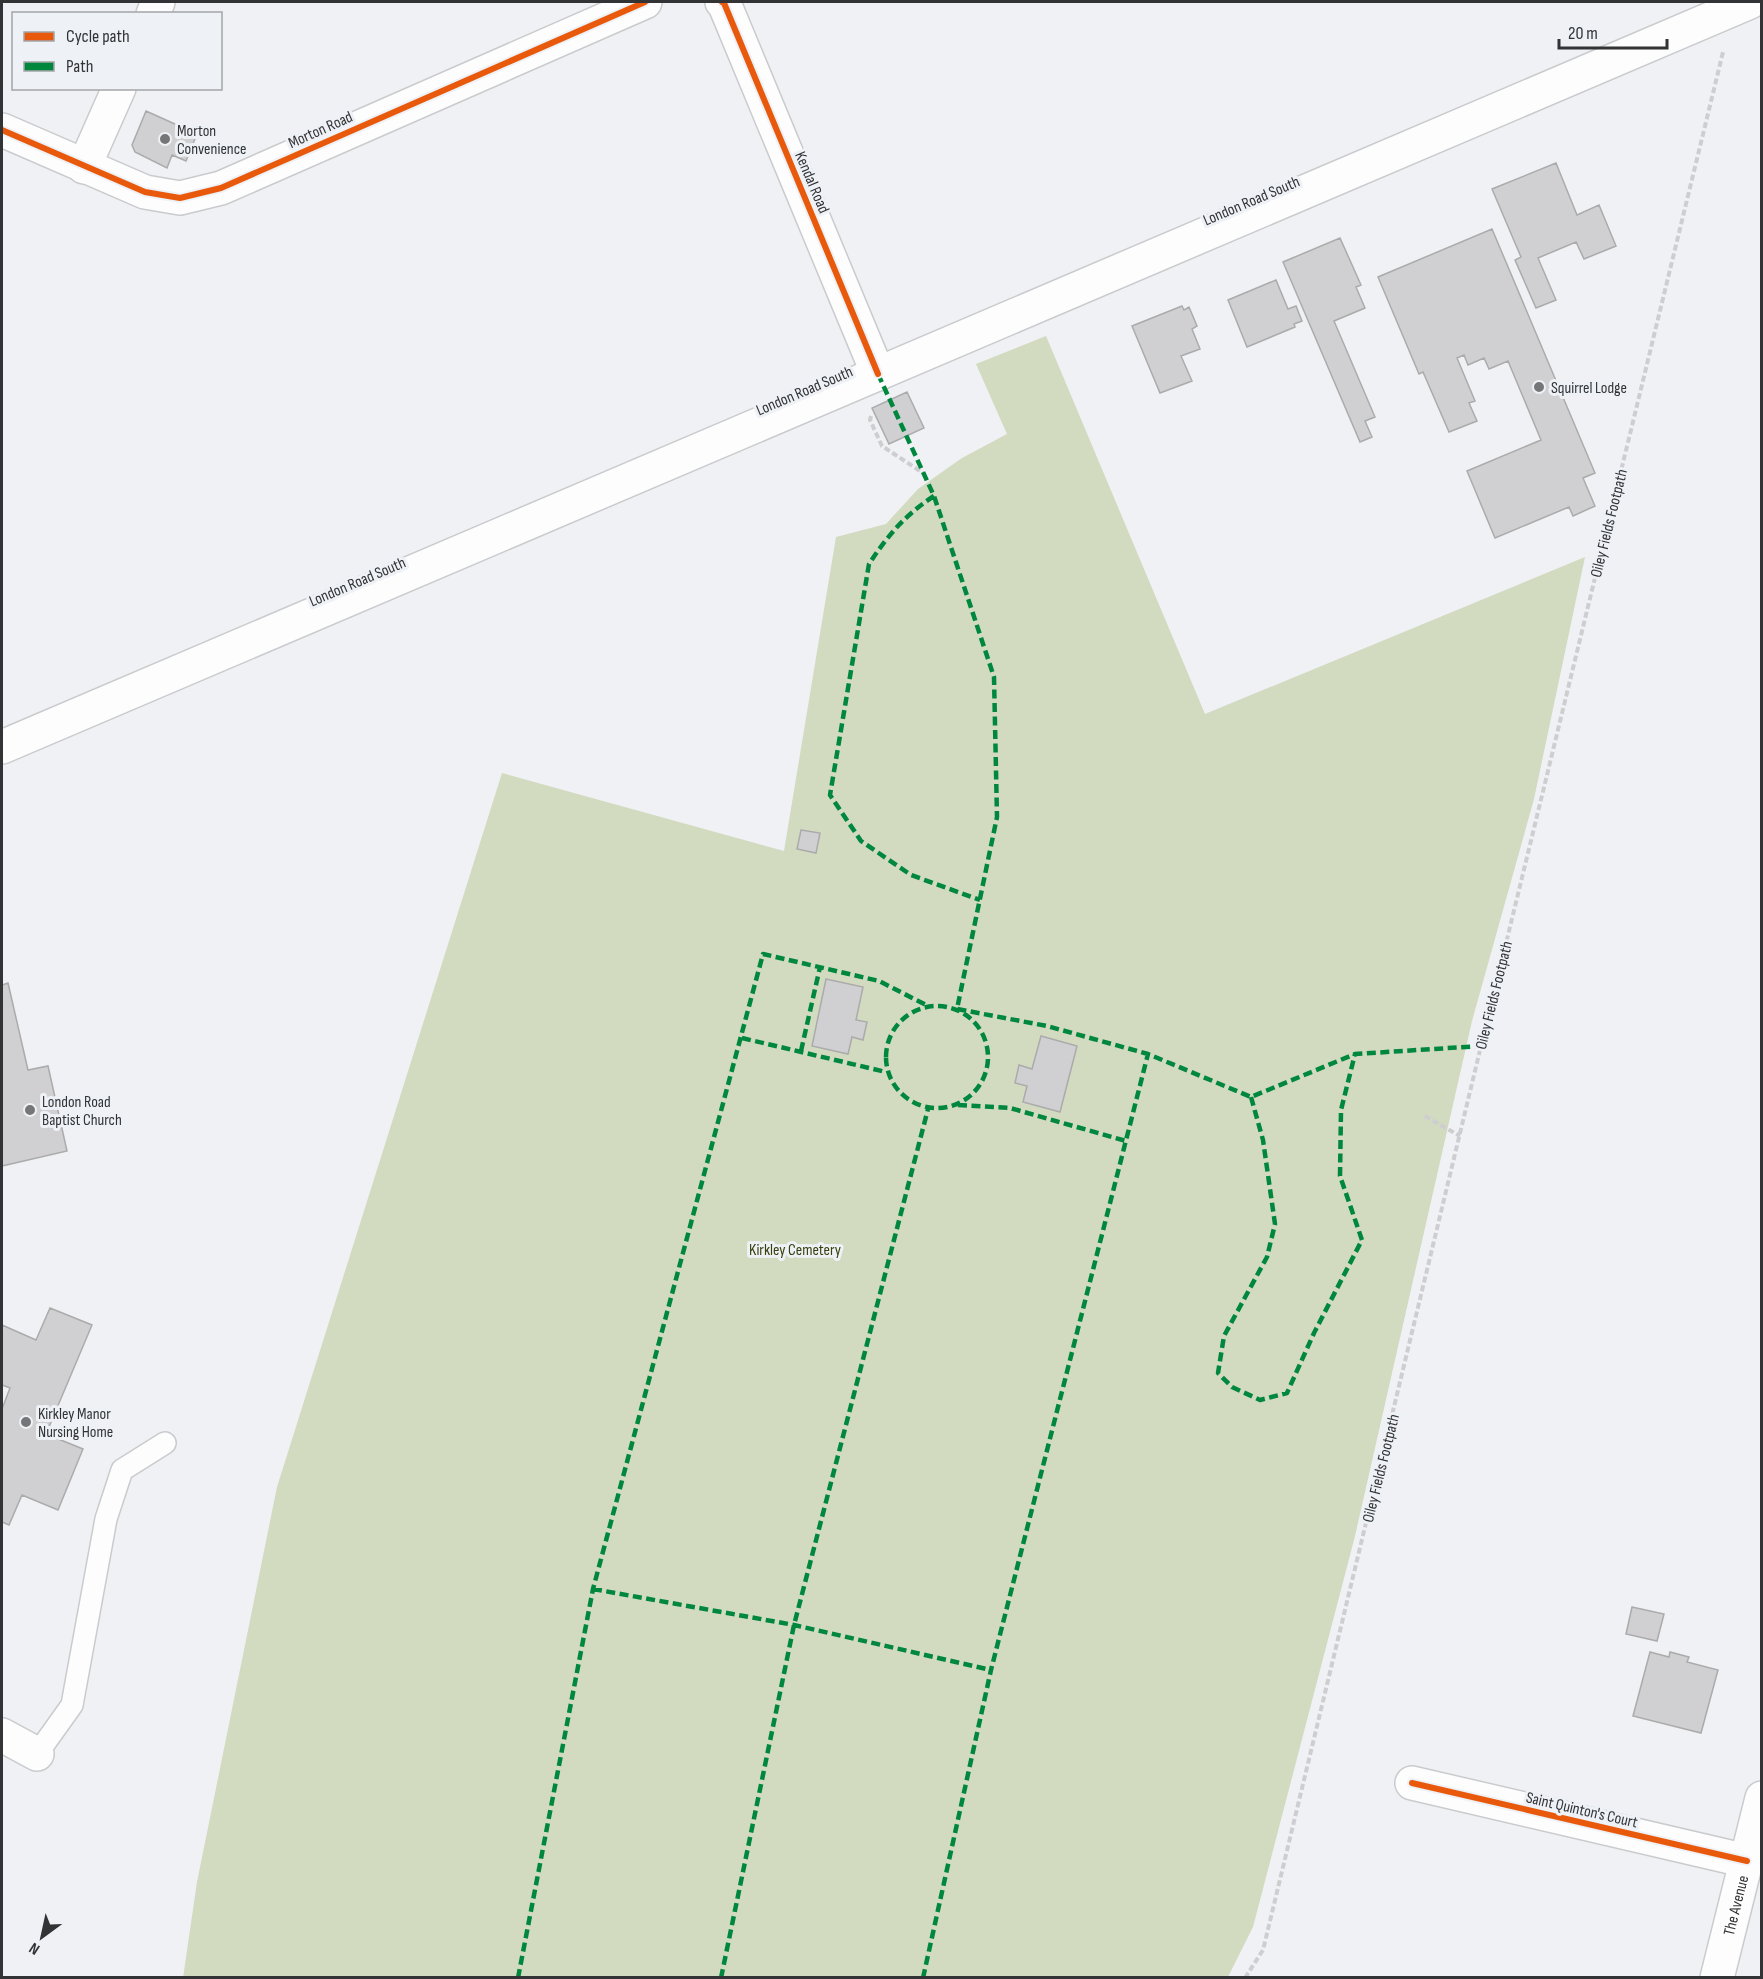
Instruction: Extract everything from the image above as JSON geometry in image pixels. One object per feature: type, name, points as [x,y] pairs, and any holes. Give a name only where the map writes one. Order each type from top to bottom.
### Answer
[{"type":"main road","name":"Morton Road","points":[[2,130],[145,192],[180,198],[220,188],[645,2]]},
{"type":"main road","name":"Kendal Road","points":[[722,2],[878,374]]},
{"type":"main road","name":"London Road South","points":[[2,747],[1742,5]]},
{"type":"main road","points":[[84,167],[118,90]]},
{"type":"main road","points":[[2,1735],[37,1754]]},
{"type":"main road","name":"Saint Quinton's Court","points":[[1412,1783],[1747,1861]]},
{"type":"main road","name":"The Avenue","points":[[1717,1977],[1761,1798]]},
{"type":"lane","points":[[37,1754],[72,1705],[106,1519],[122,1470],[165,1443]]},
{"type":"path","points":[[878,374],[870,420],[882,446],[923,473]]},
{"type":"path","points":[[1425,1116],[1460,1136]]},
{"type":"green space","name":"Kirkley Cemetery","points":[[1046,336],[1205,714],[1585,557],[1534,799],[1472,1021],[1355,1536],[1253,1927],[1228,1977],[183,1978],[197,1882],[277,1487],[502,773],[784,851],[836,537],[886,524],[918,489],[962,458],[1007,434],[976,364]]},
{"type":"building","name":"Morton Convenience","points":[[146,111],[197,134],[186,161],[172,155],[167,168],[135,152],[132,145]]},
{"type":"building","points":[[1556,163],[1577,215],[1599,205],[1616,246],[1584,259],[1576,242],[1538,258],[1556,300],[1536,308],[1515,260],[1521,257],[1492,189]]},
{"type":"building","name":"Squirrel Lodge","points":[[1492,229],[1595,473],[1583,478],[1595,506],[1573,516],[1569,507],[1495,538],[1467,471],[1541,440],[1508,361],[1489,369],[1484,358],[1468,365],[1464,355],[1457,358],[1475,401],[1469,403],[1477,421],[1449,432],[1423,372],[1419,374],[1378,277]]},
{"type":"building","points":[[1340,238],[1361,285],[1356,287],[1365,308],[1334,321],[1375,417],[1365,421],[1372,437],[1360,442],[1283,262]]},
{"type":"building","points":[[1276,280],[1288,309],[1296,306],[1302,321],[1294,324],[1295,327],[1247,347],[1228,300]]},
{"type":"building","points":[[1182,306],[1184,310],[1189,307],[1197,326],[1192,329],[1200,349],[1181,356],[1192,381],[1160,393],[1132,326]]},
{"type":"building","points":[[907,392],[924,428],[889,444],[872,408]]},
{"type":"building","points":[[801,830],[820,833],[816,853],[797,849]]},
{"type":"building","points":[[826,979],[863,987],[856,1020],[867,1022],[863,1040],[852,1037],[848,1054],[812,1046]]},
{"type":"building","name":"London Road Baptist Church","points":[[8,983],[28,1070],[48,1066],[67,1151],[2,1166],[2,985]]},
{"type":"building","points":[[1041,1036],[1077,1046],[1060,1112],[1023,1102],[1027,1086],[1015,1083],[1019,1065],[1032,1069]]},
{"type":"building","name":"Kirkley Manor Nursing Home","points":[[50,1308],[92,1325],[46,1434],[83,1449],[58,1510],[22,1495],[9,1525],[2,1522],[2,1409],[10,1388],[2,1385],[2,1325],[36,1340]]},
{"type":"building","points":[[1632,1607],[1664,1614],[1657,1641],[1626,1634]]},
{"type":"building","points":[[1650,1652],[1669,1657],[1670,1652],[1689,1657],[1687,1662],[1718,1670],[1701,1733],[1633,1716]]},
{"type":"marked path","points":[[878,374],[934,496],[994,677],[997,817],[957,1009],[1047,1026],[1148,1054],[1251,1097],[1355,1054],[1481,1046]]},
{"type":"marked path","points":[[934,496],[898,526],[869,564],[830,795],[861,841],[911,875],[980,900]]},
{"type":"marked path","points":[[518,1978],[593,1589],[763,954],[879,981],[928,1006]]},
{"type":"marked path","points":[[801,1051],[820,967]]},
{"type":"marked path","points":[[937,1006],[957,1010],[973,1021],[984,1037],[988,1057],[984,1077],[973,1093],[957,1104],[937,1108],[917,1104],[901,1093],[890,1077],[886,1057],[890,1037],[901,1021],[917,1010],[937,1006]]},
{"type":"marked path","points":[[742,1038],[886,1072]]},
{"type":"marked path","points":[[923,1978],[991,1670],[1148,1054]]},
{"type":"marked path","points":[[1251,1097],[1263,1140],[1275,1224],[1267,1257],[1224,1336],[1218,1373],[1232,1387],[1260,1400],[1287,1393],[1314,1333],[1362,1240],[1340,1176],[1341,1110],[1355,1054]]},
{"type":"marked path","points":[[958,1105],[1010,1108],[1126,1141]]},
{"type":"marked path","points":[[721,1978],[794,1625],[928,1109]]},
{"type":"marked path","points":[[593,1589],[794,1625],[991,1670]]},
{"type":"cycle path","points":[[2,130],[145,192],[180,198],[221,188],[645,2]]},
{"type":"cycle path","points":[[722,2],[878,374]]},
{"type":"cycle path","points":[[1412,1783],[1747,1861]]},
{"type":"place","name":"Morton Convenience","points":[[165,139]]},
{"type":"place","name":"Squirrel Lodge","points":[[1539,387]]},
{"type":"place","name":"London Road Baptist Church","points":[[30,1110]]},
{"type":"place","name":"Kirkley Manor Nursing Home","points":[[26,1422]]}]
